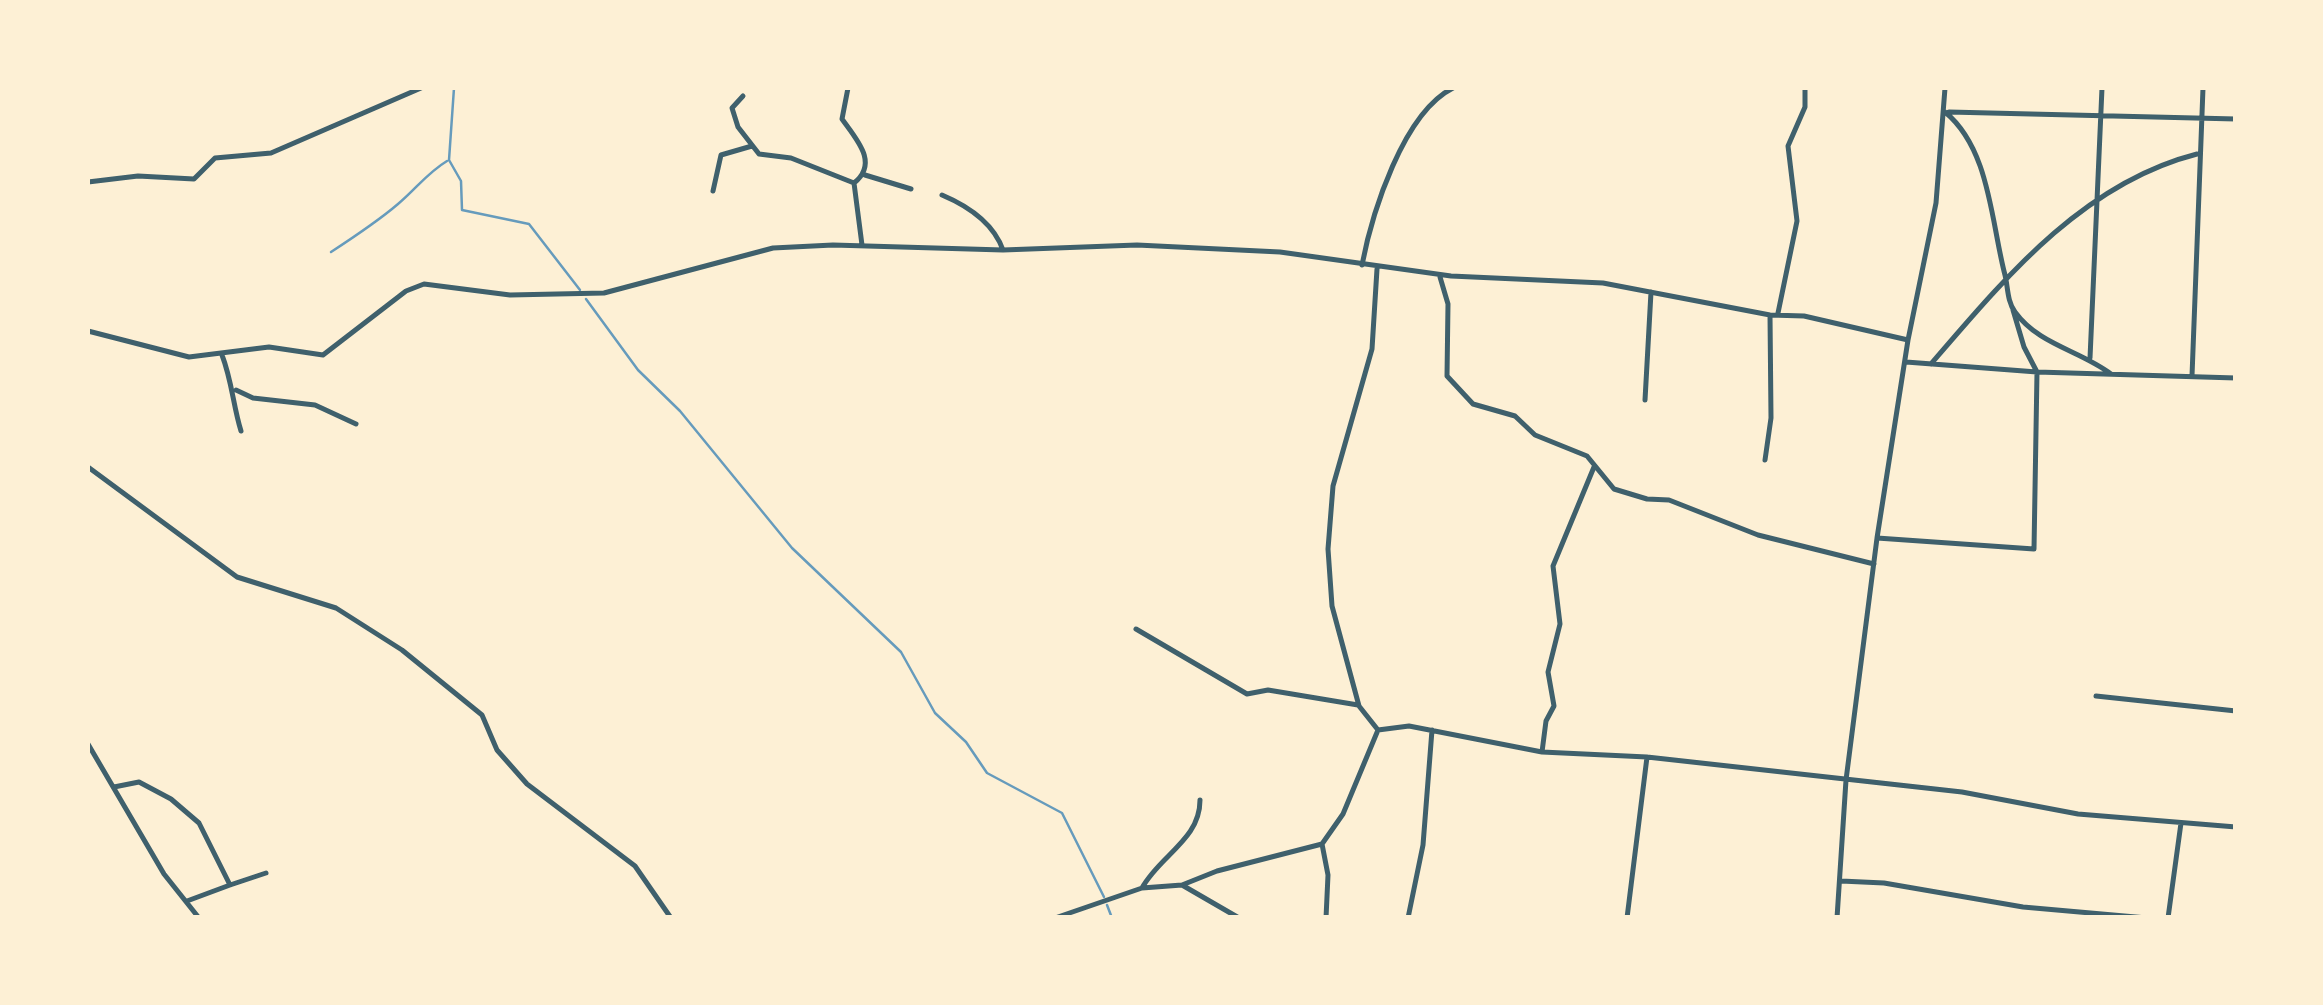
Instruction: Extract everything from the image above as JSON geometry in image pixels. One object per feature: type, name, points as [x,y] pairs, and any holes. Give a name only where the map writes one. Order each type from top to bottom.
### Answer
[{"type":"street","points":[[88,182],[138,176],[194,179],[216,158],[271,153],[421,88]]},
{"type":"street","points":[[848,88],[842,119],[864,151],[864,174],[854,184]]},
{"type":"street","points":[[1362,264],[1373,217],[1396,159],[1418,124],[1454,88]]},
{"type":"street","points":[[1778,312],[1797,221],[1788,146],[1804,107],[1805,88]]},
{"type":"street","points":[[1837,918],[1846,780],[1874,564],[1908,340],[1936,203],[1945,88]]},
{"type":"street","points":[[2090,358],[2102,88]]},
{"type":"street","points":[[2192,376],[2202,88]]},
{"type":"street","points":[[743,96],[732,108],[733,118],[759,154],[791,158],[854,184]]},
{"type":"street","points":[[1945,112],[2236,120]]},
{"type":"street","points":[[1878,538],[2034,549],[2037,372],[2024,347],[1996,250],[1988,192],[1961,126],[1945,112]]},
{"type":"street","points":[[713,191],[721,155],[752,146]]},
{"type":"street","points":[[1931,364],[2006,276],[2094,202],[2134,176],[2197,154]]},
{"type":"street","points":[[864,174],[911,189]]},
{"type":"street","points":[[854,184],[862,245]]},
{"type":"street","points":[[942,196],[976,214],[998,236],[1003,250]]},
{"type":"street","points":[[88,331],[189,357],[269,346],[330,353],[346,335],[424,284],[510,295],[604,293],[657,282],[772,248],[862,245],[1003,250],[1137,245],[1280,252],[1439,275],[1553,278],[1770,316],[1778,312],[1908,340]]},
{"type":"street","points":[[1377,269],[1372,350],[1333,486],[1328,549],[1332,606],[1360,706],[1378,730]]},
{"type":"street","points":[[1439,275],[1448,304],[1447,376],[1473,404],[1515,416],[1535,434],[1577,451],[1614,489],[1631,496],[1669,500],[1758,535],[1874,564]]},
{"type":"street","points":[[1645,400],[1650,292]]},
{"type":"street","points":[[2013,310],[2044,340],[2090,358],[2111,374]]},
{"type":"street","points":[[1765,460],[1770,418],[1770,316]]},
{"type":"street","points":[[222,355],[236,390],[234,406],[241,431]]},
{"type":"street","points":[[1906,362],[2037,372],[2236,378]]},
{"type":"street","points":[[236,390],[253,398],[315,405],[356,424]]},
{"type":"street","points":[[1542,752],[1546,721],[1554,706],[1548,672],[1560,624],[1552,566],[1594,466]]},
{"type":"street","points":[[88,467],[237,577],[336,608],[402,650],[482,715],[497,750],[527,784],[636,866],[671,918]]},
{"type":"street","points":[[1136,628],[1247,694],[1268,690],[1360,706]]},
{"type":"street","points":[[2096,696],[2118,702],[2166,702],[2236,711]]},
{"type":"street","points":[[1378,730],[1432,730],[1542,752],[1647,757],[2236,828]]},
{"type":"street","points":[[1054,918],[1142,888],[1182,885],[1217,871],[1322,844],[1342,814],[1378,730]]},
{"type":"street","points":[[1408,918],[1423,845],[1432,730]]},
{"type":"street","points":[[88,744],[164,874],[199,918]]},
{"type":"street","points":[[1627,918],[1647,757]]},
{"type":"street","points":[[114,787],[140,782],[171,799],[198,823],[230,885]]},
{"type":"street","points":[[1142,888],[1150,873],[1194,830],[1200,818],[1200,800]]},
{"type":"street","points":[[2168,918],[2181,824]]},
{"type":"street","points":[[1322,844],[1328,875],[1326,918]]},
{"type":"street","points":[[187,901],[266,873]]},
{"type":"street","points":[[1841,881],[1884,883],[2042,908],[2147,918]]},
{"type":"street","points":[[1182,885],[1239,918]]},
{"type":"street","points":[[2040,918],[2042,908]]},
{"type":"waterway","points":[[454,88],[449,160],[461,181],[462,210],[529,224],[580,290]]},
{"type":"waterway","points":[[331,252],[390,211],[447,161]]},
{"type":"waterway","points":[[586,299],[638,370],[680,411],[792,548],[901,652],[935,713],[966,742],[987,773],[1062,813],[1104,897]]},
{"type":"waterway","points":[[1107,905],[1112,918]]}]
